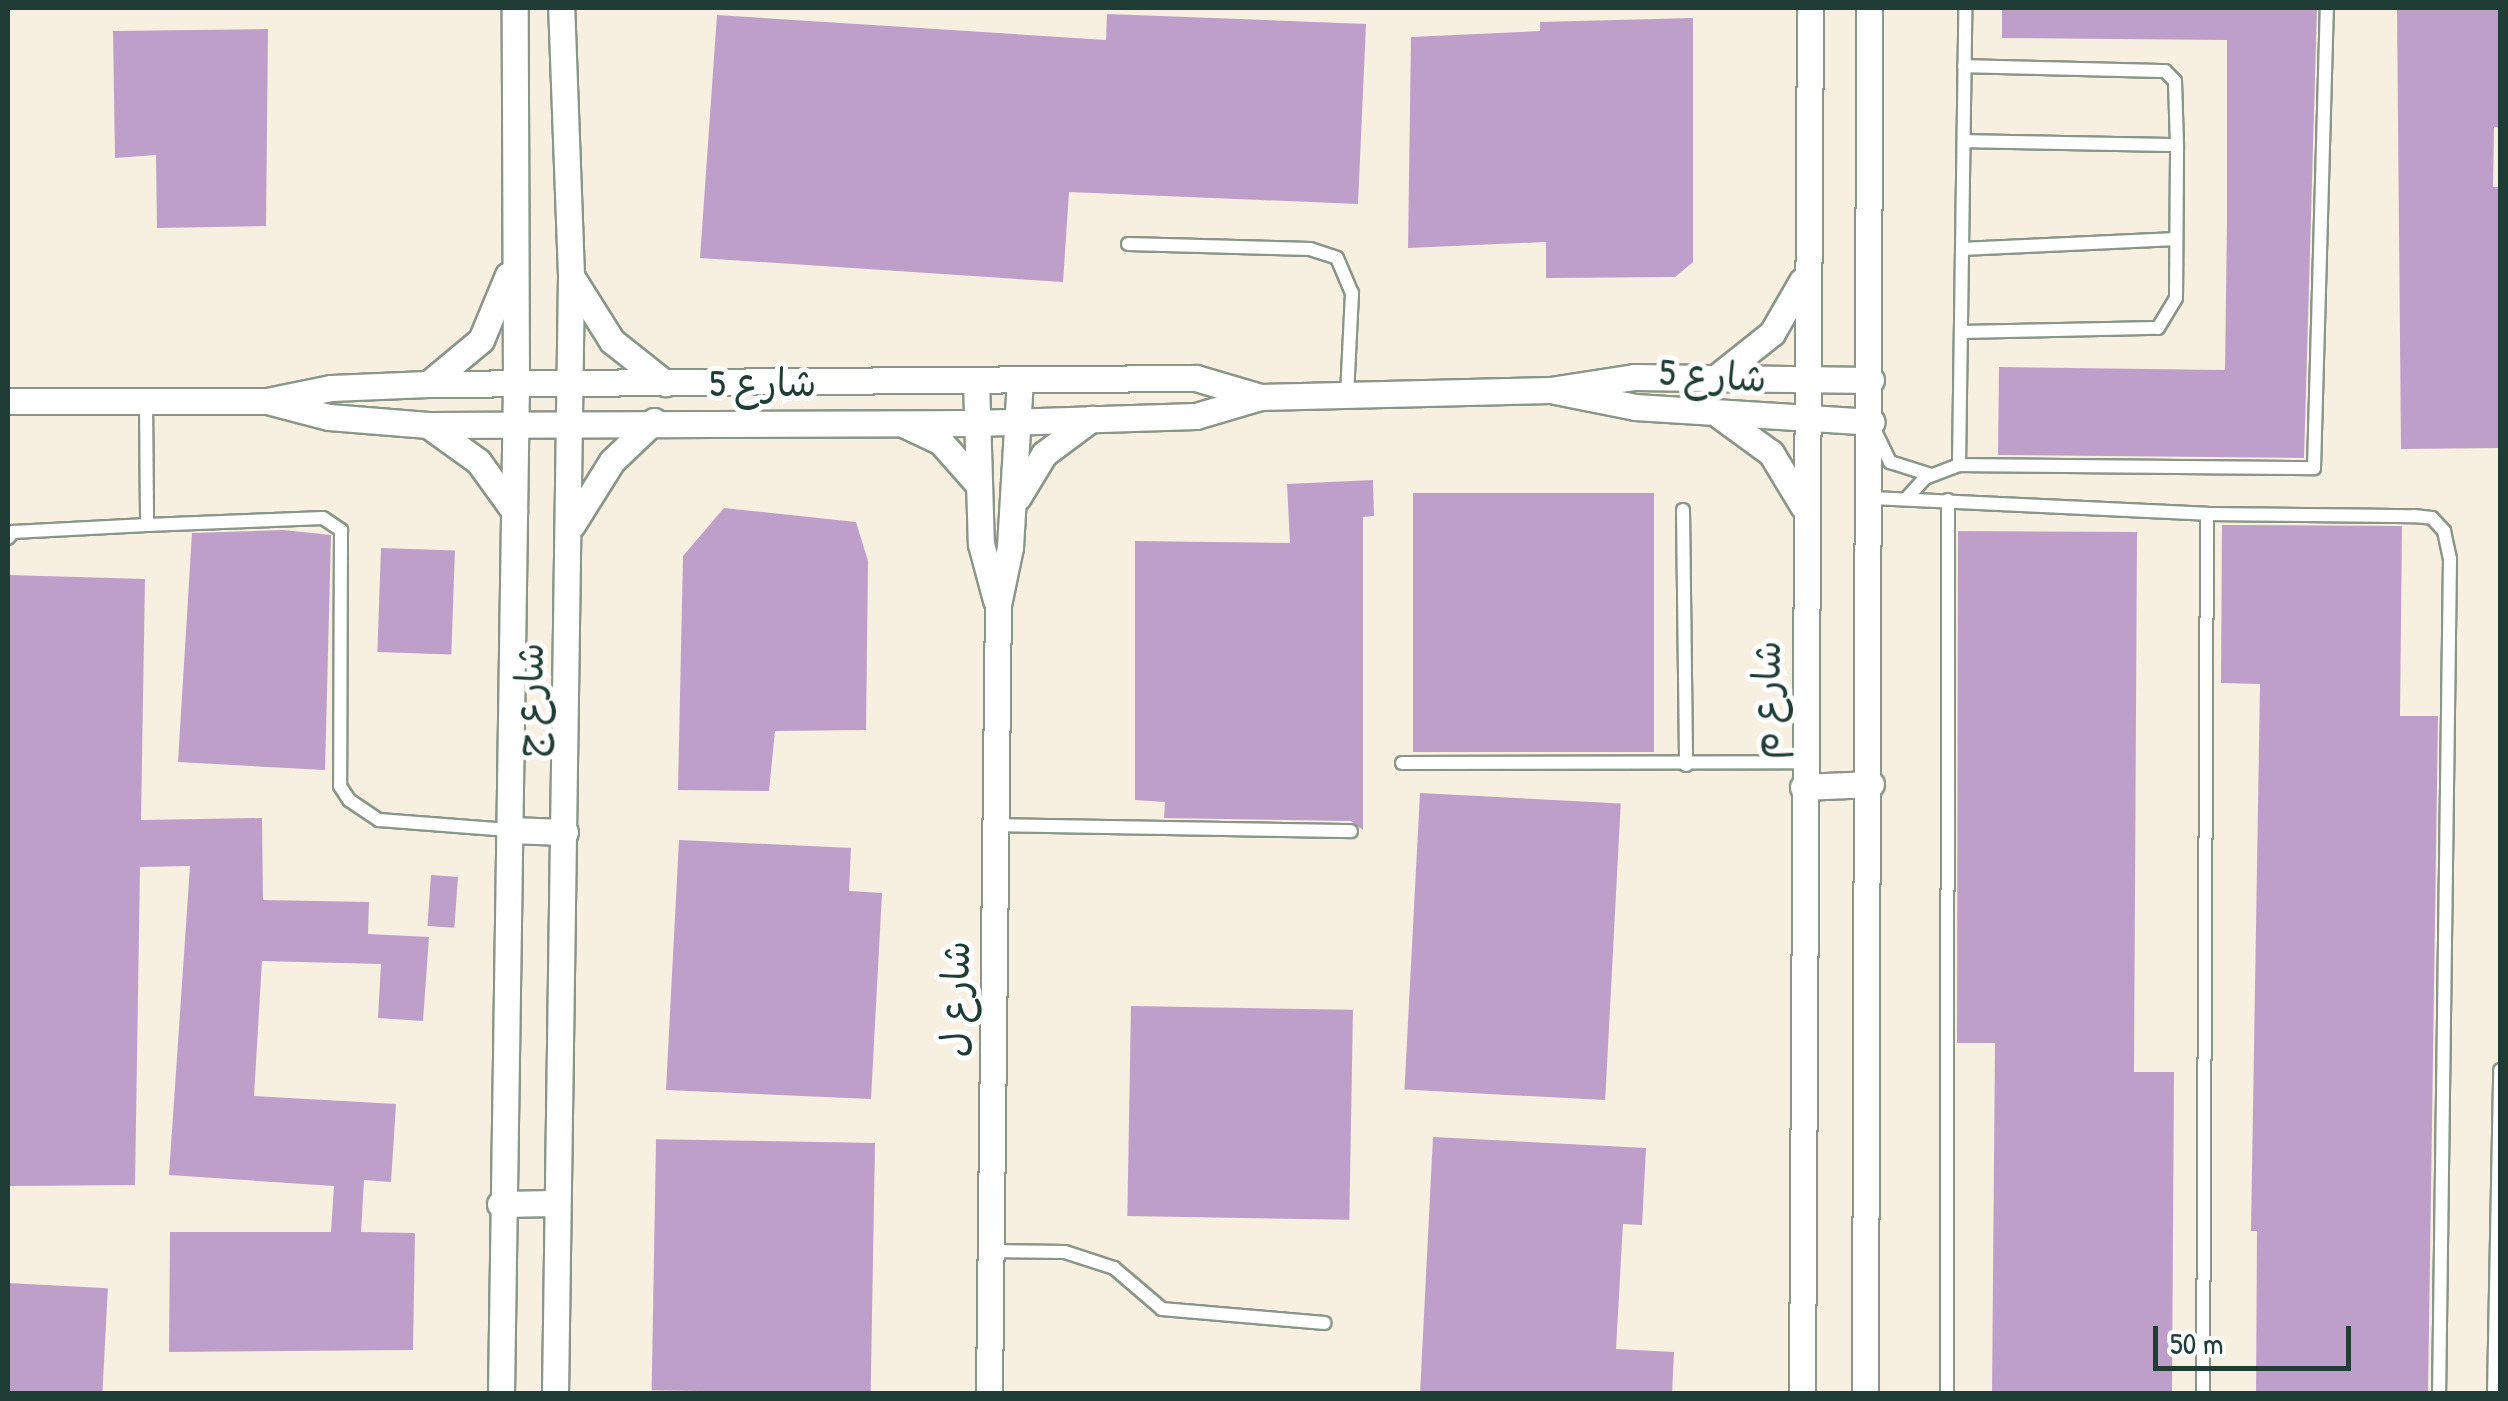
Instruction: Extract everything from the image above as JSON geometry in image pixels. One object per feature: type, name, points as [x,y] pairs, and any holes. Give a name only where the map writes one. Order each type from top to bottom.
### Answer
[{"type":"street","name":"شارع ج","points":[[501,1394],[500,1204],[516,422],[514,256],[522,8]]},
{"type":"street","name":"شارع ج","points":[[555,1394],[569,529],[570,276],[562,8]]},
{"type":"street","name":"شارع م","points":[[1802,1394],[1804,378],[1810,8]]},
{"type":"street","points":[[1865,1394],[1872,498],[1869,8]]},
{"type":"street","points":[[428,384],[481,340],[514,256]]},
{"type":"street","points":[[1717,377],[1772,333],[1806,272]]},
{"type":"street","points":[[570,276],[612,341],[664,383]]},
{"type":"street","name":"شارع 5","points":[[8,401],[266,401],[331,388],[428,384],[1196,378],[1260,397]]},
{"type":"street","name":"شارع 5","points":[[266,401],[328,417],[428,426],[568,420],[975,423],[1196,416],[1260,397],[1550,390],[1612,378],[1872,380]]},
{"type":"street","name":"شارع ل","points":[[976,380],[981,544],[998,605]]},
{"type":"street","name":"شارع ل","points":[[989,1394],[998,605],[1014,506],[1020,380]]},
{"type":"street","name":"شارع 5","points":[[1550,390],[1614,405],[1872,422]]},
{"type":"street","points":[[1716,413],[1770,452],[1806,511]]},
{"type":"street","points":[[1014,506],[1044,454],[1092,418]]},
{"type":"street","points":[[886,420],[940,441],[978,485]]},
{"type":"street","points":[[569,529],[612,461],[654,422]]},
{"type":"street","points":[[428,426],[478,460],[514,511]]},
{"type":"street","points":[[1802,775],[1871,784]]},
{"type":"street","points":[[509,830],[565,832]]},
{"type":"street","points":[[500,1204],[556,1203]]},
{"type":"lane","points":[[1959,465],[1966,8]]},
{"type":"lane","points":[[1906,499],[1933,475],[1959,465],[2314,468],[2328,8]]},
{"type":"lane","points":[[1961,332],[2158,328],[2176,298],[2175,81],[2165,71],[1964,66]]},
{"type":"lane","points":[[1964,140],[2177,145]]},
{"type":"lane","points":[[1962,249],[2176,239]]},
{"type":"lane","points":[[1128,244],[1310,249],[1338,258],[1352,293],[1346,395]]},
{"type":"lane","points":[[146,400],[148,525]]},
{"type":"lane","points":[[1872,422],[1890,462],[1933,475]]},
{"type":"lane","points":[[1872,498],[2207,514],[2414,516],[2432,518],[2444,531],[2450,559],[2440,1394]]},
{"type":"lane","points":[[1947,1394],[1948,500]]},
{"type":"lane","points":[[1683,510],[1686,766]]},
{"type":"lane","points":[[2202,1394],[2207,514]]},
{"type":"lane","points":[[8,538],[13,532],[148,525],[323,518],[334,524],[340,530],[340,786],[379,820],[509,830]]},
{"type":"lane","points":[[1402,763],[1686,766],[1802,775]]},
{"type":"lane","points":[[995,825],[1350,831]]},
{"type":"lane","points":[[2494,1394],[2500,1070]]},
{"type":"lane","points":[[989,1251],[1065,1252],[1114,1268],[1162,1309],[1324,1323]]},
{"type":"building","points":[[2002,8],[2317,8],[2304,458],[1998,455],[1999,367],[2225,370],[2227,221],[2227,40],[2002,38]]},
{"type":"building","points":[[2397,8],[2500,8],[2500,128],[2494,127],[2493,187],[2500,187],[2500,448],[2401,449]]},
{"type":"building","points":[[1107,14],[1366,24],[1358,204],[1069,192],[1063,282],[700,258],[717,15],[1106,40]]},
{"type":"building","points":[[1693,18],[1693,262],[1675,277],[1546,278],[1546,242],[1408,248],[1411,37],[1540,31],[1540,22]]},
{"type":"building","points":[[268,29],[266,226],[157,228],[156,155],[115,158],[113,31]]},
{"type":"building","points":[[1373,480],[1374,516],[1363,517],[1363,830],[1351,821],[1164,818],[1165,802],[1135,800],[1135,541],[1290,543],[1287,484]]},
{"type":"building","points":[[1413,493],[1654,493],[1654,752],[1413,752]]},
{"type":"building","points":[[724,508],[856,522],[868,561],[866,730],[775,731],[769,791],[678,790],[683,556]]},
{"type":"building","points":[[2222,525],[2402,526],[2400,716],[2438,716],[2428,1394],[2256,1394],[2257,1231],[2251,1231],[2260,684],[2221,683]]},
{"type":"building","points":[[283,530],[331,535],[325,770],[178,762],[192,533]]},
{"type":"building","points":[[1958,531],[2137,532],[2134,1072],[2174,1072],[2172,1394],[1992,1394],[1995,1043],[1957,1043]]},
{"type":"building","points":[[381,548],[455,551],[451,655],[377,652]]},
{"type":"building","points":[[8,575],[145,579],[141,820],[262,818],[263,900],[369,902],[368,934],[429,937],[423,1021],[378,1018],[381,964],[262,961],[254,1096],[396,1104],[391,1182],[364,1180],[361,1232],[415,1233],[413,1350],[169,1352],[170,1232],[331,1232],[334,1186],[169,1175],[190,866],[140,867],[135,1185],[8,1186]]},
{"type":"building","points":[[1420,793],[1621,804],[1605,1100],[1404,1090]]},
{"type":"building","points":[[679,840],[851,848],[849,891],[882,893],[871,1099],[666,1090]]},
{"type":"building","points":[[431,875],[458,877],[454,928],[427,926]]},
{"type":"building","points":[[1131,1006],[1353,1010],[1349,1220],[1127,1216]]},
{"type":"building","points":[[1433,1137],[1646,1148],[1642,1225],[1623,1224],[1616,1349],[1674,1352],[1672,1394],[1420,1394]]},
{"type":"building","points":[[656,1139],[875,1143],[871,1394],[652,1390]]},
{"type":"building","points":[[8,1283],[108,1288],[102,1394],[8,1394]]}]
